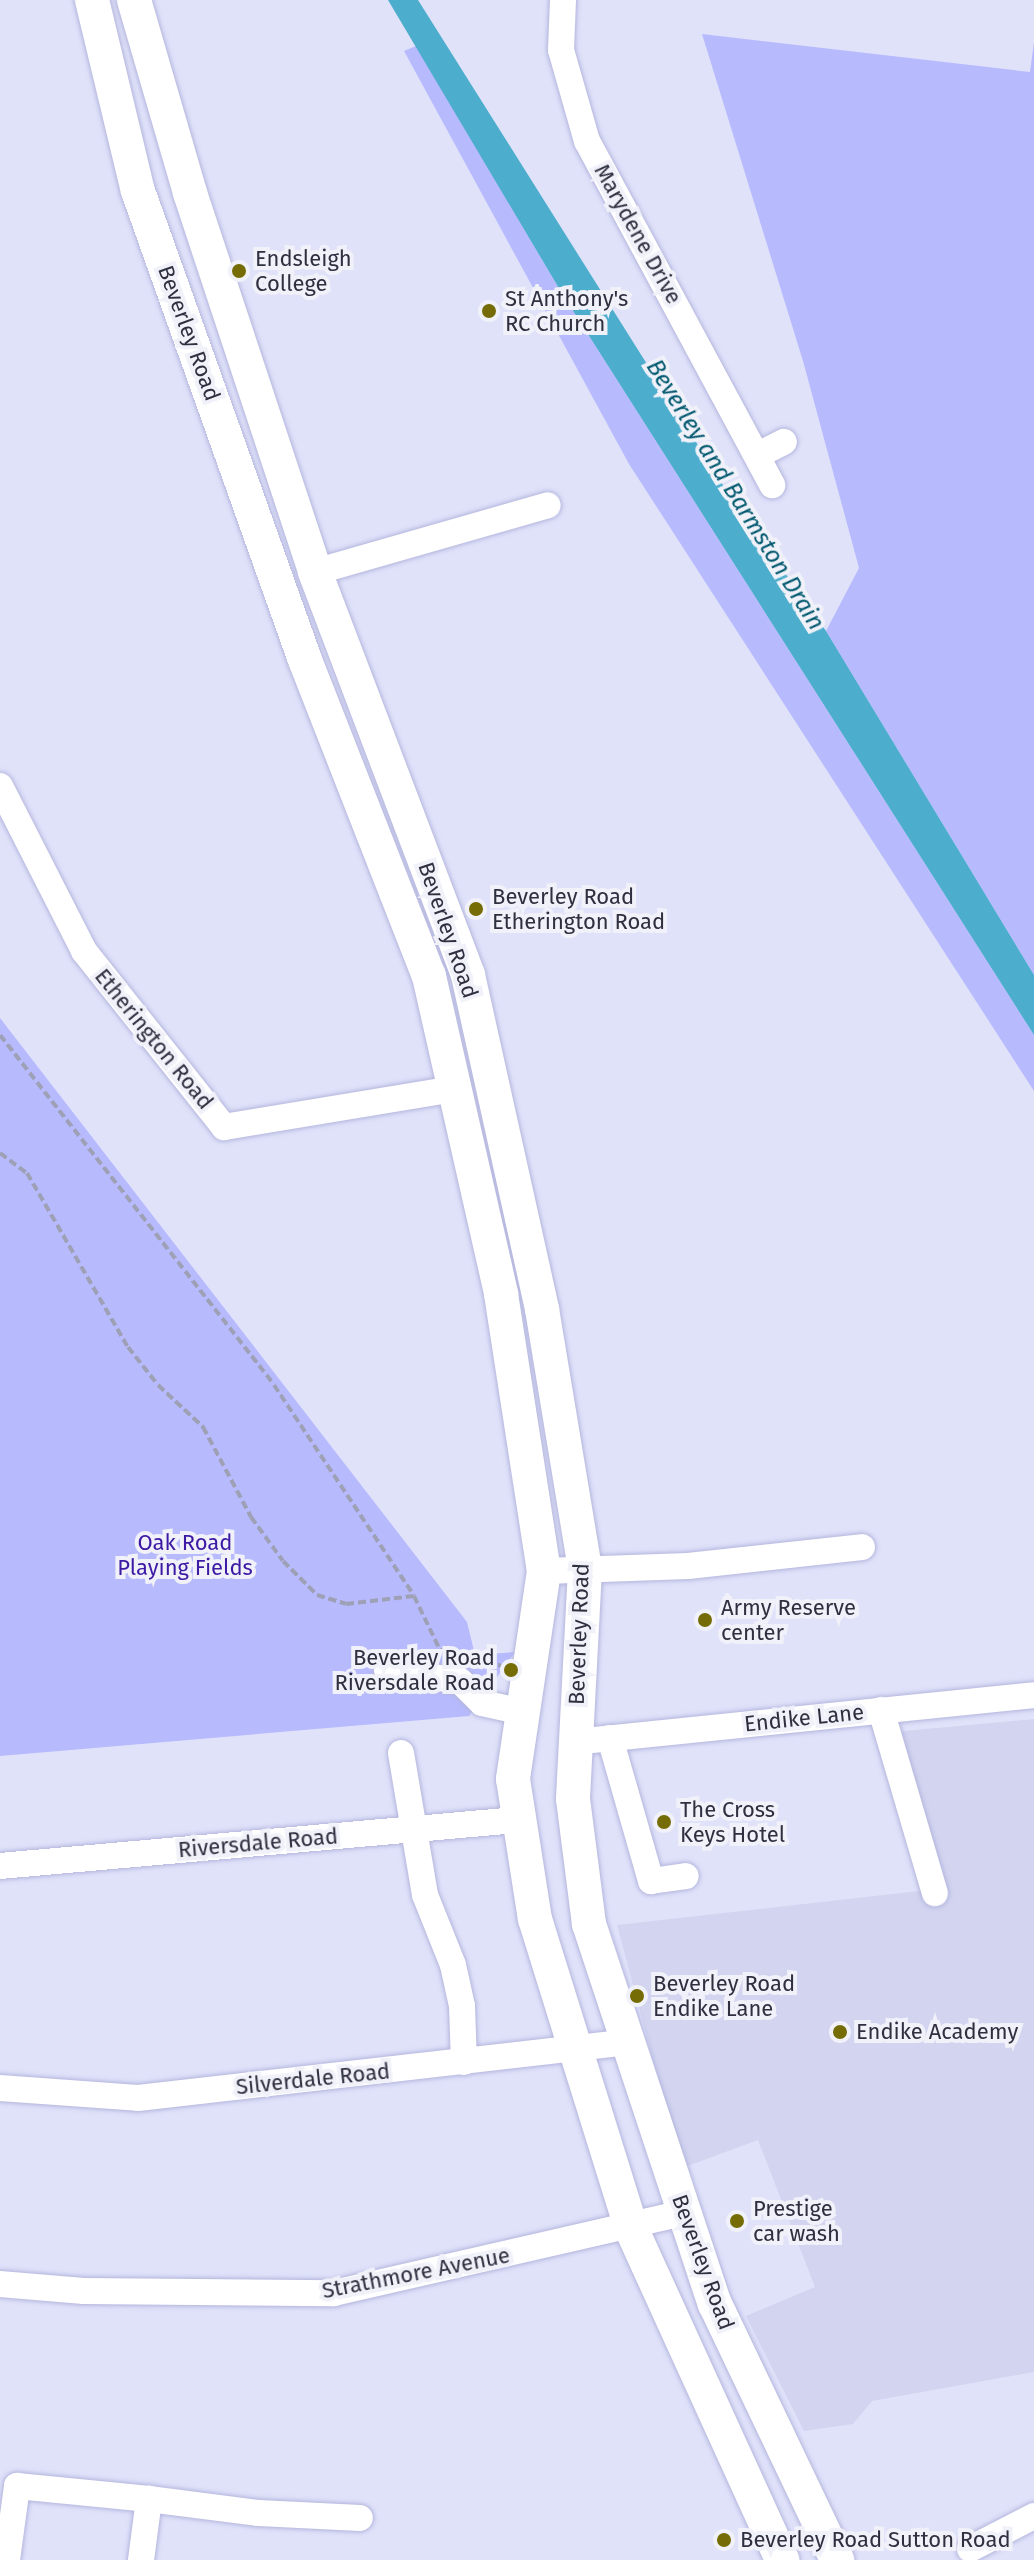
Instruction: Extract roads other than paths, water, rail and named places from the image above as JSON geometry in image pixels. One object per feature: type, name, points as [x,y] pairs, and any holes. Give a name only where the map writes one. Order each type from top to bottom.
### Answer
[{"type":"main road","name":"Beverley Road","points":[[92,0],[138,191],[305,660],[429,976],[473,1174],[519,1406],[544,1571],[513,1779],[516,1820],[527,1881],[631,2228],[729,2453],[782,2560]]},
{"type":"main road","name":"Beverley Road","points":[[134,0],[219,285],[315,572],[473,999],[557,1400],[585,1569],[573,1742],[573,1799],[589,1924],[715,2304],[837,2560]]},
{"type":"main road","points":[[177,298],[219,285]]},
{"type":"main road","points":[[436,1009],[473,999]]},
{"type":"main road","points":[[473,1174],[510,1166]]},
{"type":"main road","points":[[519,1406],[557,1400]]},
{"type":"main road","points":[[527,1881],[580,1858]]},
{"type":"main road","points":[[729,2453],[774,2428]]},
{"type":"street","name":"Marydene Drive","points":[[563,0],[561,50],[587,141],[772,485]]},
{"type":"street","points":[[758,455],[784,442]]},
{"type":"street","points":[[315,572],[548,505]]},
{"type":"street","points":[[305,660],[343,646]]},
{"type":"street","name":"Etherington Road","points":[[0,786],[84,951],[224,1127],[454,1089]]},
{"type":"street","points":[[544,1571],[688,1566],[862,1547]]},
{"type":"street","points":[[387,1670],[460,1681],[482,1703],[525,1702]]},
{"type":"street","name":"Endike Lane","points":[[573,1742],[1034,1695]]},
{"type":"street","points":[[881,1710],[935,1893]]},
{"type":"street","points":[[610,1738],[651,1881],[686,1876]]},
{"type":"street","points":[[401,1753],[425,1895],[453,1965],[462,2006],[464,2062]]},
{"type":"street","name":"Riversdale Road","points":[[0,1866],[516,1820]]},
{"type":"street","name":"Silverdale Road","points":[[0,2088],[138,2098],[626,2042]]},
{"type":"street","name":"Strathmore Avenue","points":[[0,2284],[84,2291],[334,2293],[631,2228],[684,2213]]},
{"type":"street","points":[[7,2560],[7,2490],[24,2484],[259,2513],[360,2518]]},
{"type":"street","points":[[141,2560],[149,2499]]},
{"type":"street","points":[[966,2549],[1034,2516]]},
{"type":"place","name":"Endsleigh College","points":[[239,271]]},
{"type":"place","name":"St Anthony's RC Church","points":[[489,311]]},
{"type":"place","name":"Beverley Road Etherington Road","points":[[476,909]]},
{"type":"place","name":"Army Reserve center","points":[[705,1620]]},
{"type":"place","name":"Beverley Road Riversdale Road","points":[[511,1670]]},
{"type":"place","name":"The Cross Keys Hotel","points":[[664,1822]]},
{"type":"place","name":"Beverley Road Endike Lane","points":[[637,1996]]},
{"type":"place","name":"Endike Academy","points":[[840,2032]]},
{"type":"place","name":"Prestige car wash","points":[[737,2221]]},
{"type":"place","name":"Beverley Road Sutton Road","points":[[724,2540]]},
{"type":"water label","name":"Beverley and Barmston Drain","points":[[735,495]]},
{"type":"park label","name":"Oak Road Playing Fields","points":[[185,1554]]}]
